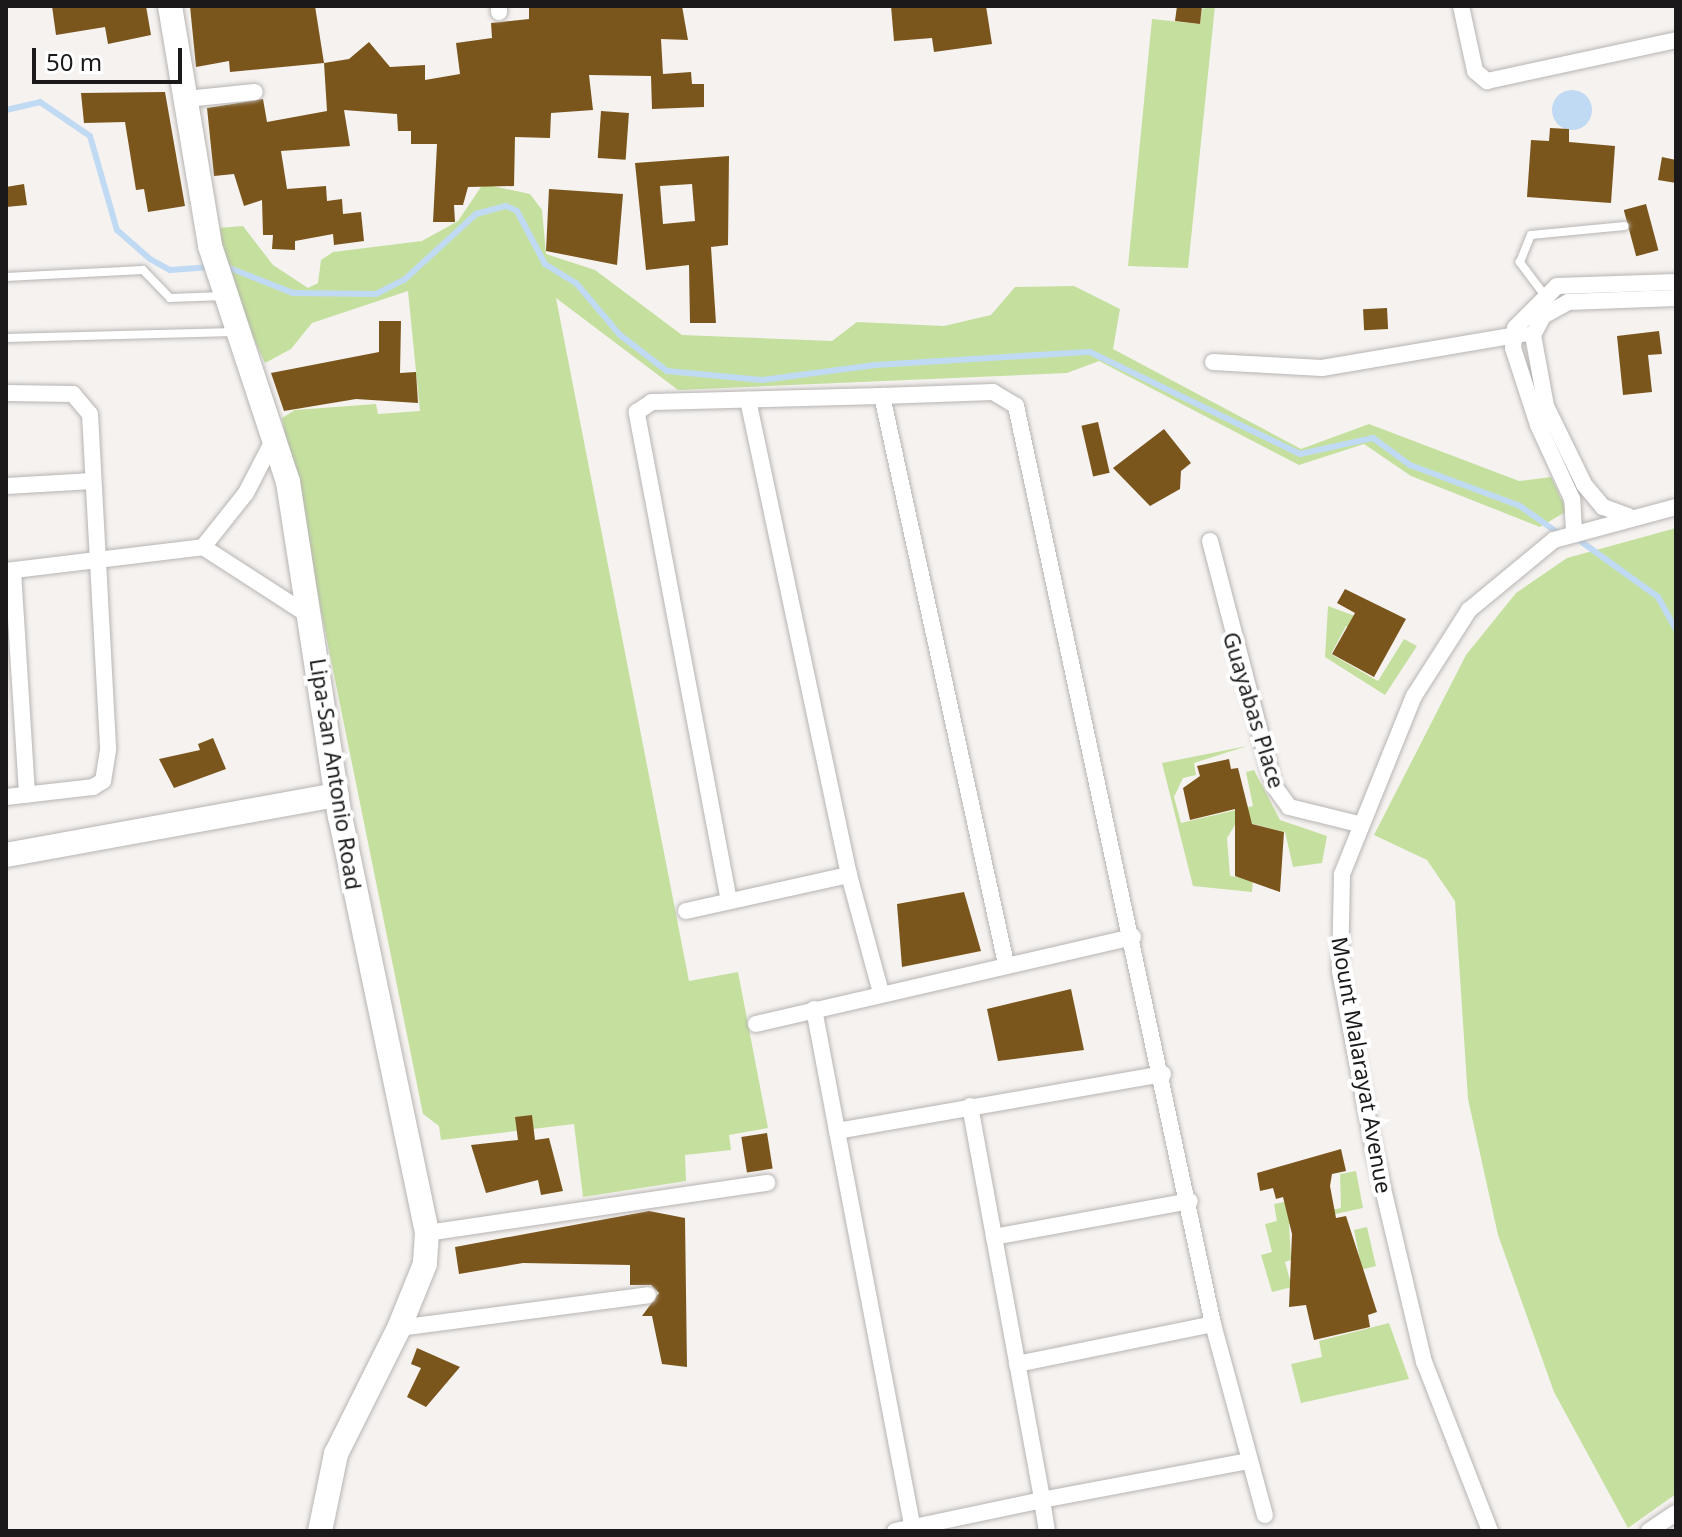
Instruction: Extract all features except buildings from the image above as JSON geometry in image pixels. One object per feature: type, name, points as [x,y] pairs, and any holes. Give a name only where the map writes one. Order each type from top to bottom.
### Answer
[{"type":"main road","name":"Lipa-San Antonio Road","points":[[170,6],[210,246],[223,292],[277,435],[312,618],[337,795],[427,1233],[425,1264],[399,1328],[336,1454],[320,1531]]},
{"type":"main road","points":[[6,855],[337,795]]},
{"type":"street","points":[[1461,6],[1475,71],[1487,81],[1676,40]]},
{"type":"street","points":[[186,99],[255,92]]},
{"type":"street","points":[[1512,335],[1543,293],[1565,285],[1676,282]]},
{"type":"street","points":[[1629,516],[1603,507],[1584,484],[1546,406],[1533,335],[1543,316],[1568,302],[1676,298]]},
{"type":"street","points":[[1512,335],[1538,425],[1572,499],[1572,532]]},
{"type":"street","points":[[1213,362],[1286,370],[1347,366],[1512,335],[1533,335]]},
{"type":"street","points":[[6,393],[55,391],[86,402],[108,766],[93,787],[6,797]]},
{"type":"street","points":[[729,901],[637,412],[652,402],[993,392],[1016,406],[1163,1074],[1213,1324],[1265,1515]]},
{"type":"street","points":[[882,396],[1006,964]]},
{"type":"street","points":[[748,400],[849,875],[881,993]]},
{"type":"street","points":[[27,795],[10,571],[98,564],[203,547],[246,493],[277,435]]},
{"type":"street","points":[[6,486],[93,481]]},
{"type":"street","name":"Mount Malarayat Avenue","points":[[1490,1531],[1424,1362],[1361,1090],[1337,927],[1358,824],[1414,696],[1454,627],[1507,573],[1554,540],[1629,516],[1676,507]]},
{"type":"street","name":"Guayabas Place","points":[[1210,541],[1274,786],[1289,807],[1358,824]]},
{"type":"street","points":[[203,547],[312,618]]},
{"type":"street","points":[[686,911],[849,875]]},
{"type":"street","points":[[756,1024],[1133,937]]},
{"type":"street","points":[[814,1009],[912,1529]]},
{"type":"street","points":[[837,1131],[1163,1074]]},
{"type":"street","points":[[970,1106],[1047,1531]]},
{"type":"street","points":[[427,1233],[767,1183]]},
{"type":"street","points":[[994,1237],[1190,1201]]},
{"type":"street","points":[[399,1328],[648,1295]]},
{"type":"street","points":[[1017,1364],[1213,1324]]},
{"type":"street","points":[[895,1531],[1249,1461]]},
{"type":"street","points":[[1649,1531],[1676,1513]]},
{"type":"lane","points":[[1543,293],[1520,262],[1531,235],[1625,226]]},
{"type":"lane","points":[[6,277],[143,270],[170,298],[223,292]]},
{"type":"lane","points":[[6,338],[239,332]]},
{"type":"green space","points":[[1215,6],[1188,268],[1128,266],[1152,19],[1200,24],[1202,9]]},
{"type":"green space","points":[[483,184],[530,194],[542,210],[546,254],[595,270],[682,335],[832,341],[857,322],[944,326],[991,315],[1015,287],[1074,286],[1120,309],[1113,349],[1301,449],[1369,424],[1519,481],[1551,477],[1567,511],[1540,527],[1411,476],[1364,444],[1299,465],[1099,361],[1067,373],[678,390],[556,298],[689,981],[738,972],[768,1128],[729,1135],[731,1150],[685,1155],[686,1181],[583,1197],[574,1124],[441,1140],[439,1126],[423,1114],[282,418],[295,410],[376,404],[378,414],[420,411],[408,291],[312,323],[291,349],[265,363],[233,293],[218,228],[243,226],[273,265],[308,288],[318,283],[321,260],[333,252],[422,241],[458,221]]},
{"type":"green space","points":[[1676,528],[1676,1494],[1628,1528],[1554,1392],[1498,1235],[1468,1099],[1455,901],[1427,860],[1374,835],[1466,655],[1516,593],[1567,558]]},
{"type":"green space","points":[[1328,606],[1355,616],[1356,631],[1346,626],[1331,654],[1378,681],[1404,639],[1417,646],[1385,695],[1325,657]]},
{"type":"green space","points":[[1247,746],[1194,763],[1196,775],[1183,778],[1174,797],[1181,823],[1253,806],[1246,772],[1254,770],[1280,820],[1327,836],[1322,863],[1293,867],[1285,832],[1238,820],[1227,838],[1230,876],[1253,879],[1252,892],[1193,886],[1162,763]]},
{"type":"green space","points":[[1356,1171],[1363,1208],[1289,1224],[1291,1260],[1285,1262],[1290,1280],[1360,1260],[1354,1230],[1367,1227],[1376,1266],[1272,1292],[1261,1255],[1272,1252],[1265,1224],[1277,1221],[1274,1204],[1294,1200],[1298,1217],[1341,1208],[1340,1174]]},
{"type":"green space","points":[[1389,1323],[1409,1379],[1301,1403],[1291,1364],[1322,1357],[1319,1341]]},
{"type":"water","points":[[1572,90],[1586,96],[1592,110],[1586,124],[1572,130],[1558,124],[1552,110],[1558,96]]},
{"type":"waterway","points":[[6,110],[40,102],[90,136],[117,230],[150,259],[170,270],[211,267]]},
{"type":"waterway","points":[[222,265],[293,293],[376,294],[404,280],[476,214],[506,206],[517,211],[545,264],[576,283],[620,335],[667,371],[762,380],[875,365],[1090,352],[1300,454],[1373,438],[1410,465],[1520,506],[1561,535]]},
{"type":"waterway","points":[[1579,540],[1658,597],[1676,629]]}]
